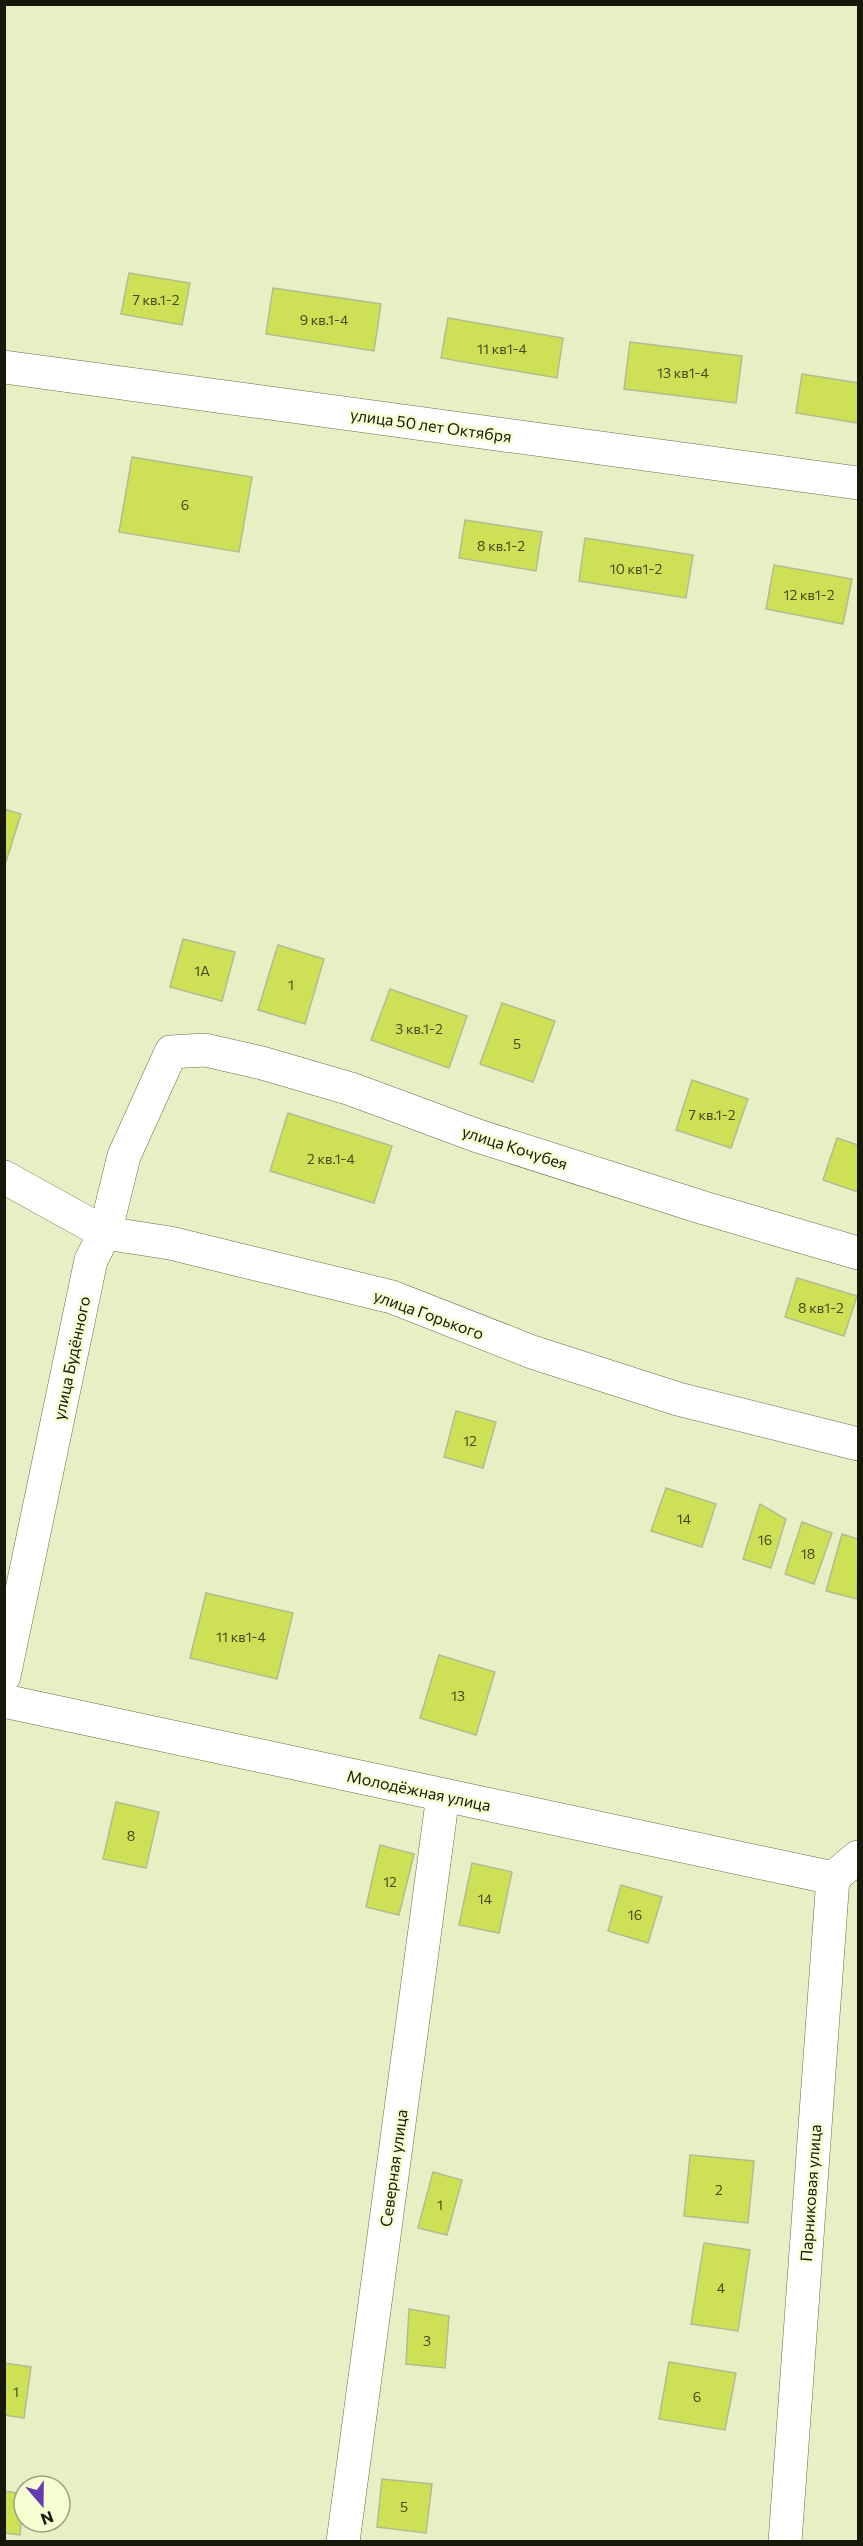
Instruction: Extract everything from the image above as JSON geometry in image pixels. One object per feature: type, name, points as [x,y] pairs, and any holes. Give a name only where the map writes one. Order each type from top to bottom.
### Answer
[{"type":"street","name":"улица 50 лет Октября","points":[[4,367],[858,483]]},
{"type":"street","name":"улица Кочубея","points":[[171,1052],[205,1050],[262,1063],[351,1089],[478,1136],[659,1194],[858,1253]]},
{"type":"street","name":"улица Будённого","points":[[4,1676],[91,1260],[105,1233],[124,1156],[171,1052]]},
{"type":"street","name":"улица Горького","points":[[4,1177],[105,1233],[170,1243],[392,1298],[532,1352],[678,1399],[858,1444]]},
{"type":"street","name":"Молодёжная улица","points":[[4,1701],[833,1878]]},
{"type":"street","name":"Северная улица","points":[[343,2541],[443,1795]]},
{"type":"street","points":[[833,1878],[858,1857]]},
{"type":"street","name":"Парниковая улица","points":[[785,2541],[833,1878]]},
{"type":"building","points":[[129,273],[190,283],[182,325],[121,314]]},
{"type":"building","points":[[273,288],[381,304],[374,351],[266,334]]},
{"type":"building","points":[[448,318],[563,338],[557,378],[441,358]]},
{"type":"building","points":[[630,342],[742,356],[736,403],[624,389]]},
{"type":"building","points":[[802,374],[858,383],[858,423],[796,413]]},
{"type":"building","points":[[132,457],[252,477],[239,552],[119,532]]},
{"type":"building","points":[[465,520],[542,532],[536,571],[459,558]]},
{"type":"building","points":[[585,538],[693,555],[686,598],[579,581]]},
{"type":"building","points":[[774,565],[852,579],[843,624],[766,609]]},
{"type":"building","points":[[4,809],[21,814],[4,868]]},
{"type":"building","points":[[183,939],[235,952],[222,1001],[170,987]]},
{"type":"building","points":[[278,945],[324,959],[305,1024],[258,1010]]},
{"type":"building","points":[[390,989],[467,1016],[449,1068],[371,1040]]},
{"type":"building","points":[[502,1003],[555,1021],[533,1082],[480,1064]]},
{"type":"building","points":[[692,1080],[748,1099],[731,1148],[676,1130]]},
{"type":"building","points":[[288,1113],[392,1146],[374,1203],[270,1171]]},
{"type":"building","points":[[837,1138],[858,1145],[858,1192],[823,1180]]},
{"type":"building","points":[[797,1278],[857,1296],[844,1336],[785,1317]]},
{"type":"building","points":[[456,1411],[496,1422],[483,1468],[444,1457]]},
{"type":"building","points":[[666,1488],[716,1504],[702,1547],[651,1531]]},
{"type":"building","points":[[760,1504],[786,1519],[771,1568],[743,1559]]},
{"type":"building","points":[[802,1522],[832,1533],[814,1584],[785,1574]]},
{"type":"building","points":[[842,1534],[858,1539],[857,1599],[826,1591]]},
{"type":"building","points":[[206,1593],[293,1613],[277,1679],[190,1658]]},
{"type":"building","points":[[439,1655],[495,1672],[476,1735],[420,1718]]},
{"type":"building","points":[[116,1802],[159,1812],[146,1868],[103,1859]]},
{"type":"building","points":[[380,1845],[414,1854],[399,1915],[366,1907]]},
{"type":"building","points":[[472,1863],[512,1872],[499,1933],[459,1925]]},
{"type":"building","points":[[621,1885],[662,1897],[648,1943],[608,1931]]},
{"type":"building","points":[[690,2155],[754,2161],[748,2223],[684,2216]]},
{"type":"building","points":[[433,2172],[462,2180],[447,2235],[418,2228]]},
{"type":"building","points":[[704,2243],[750,2250],[738,2331],[691,2324]]},
{"type":"building","points":[[409,2309],[449,2316],[445,2368],[406,2364]]},
{"type":"building","points":[[669,2362],[736,2373],[725,2430],[659,2419]]},
{"type":"building","points":[[4,2363],[31,2367],[24,2418],[4,2415]]},
{"type":"building","points":[[382,2479],[432,2484],[426,2533],[377,2527]]},
{"type":"building","points":[[4,2491],[12,2492],[12,2534],[4,2533]]}]
